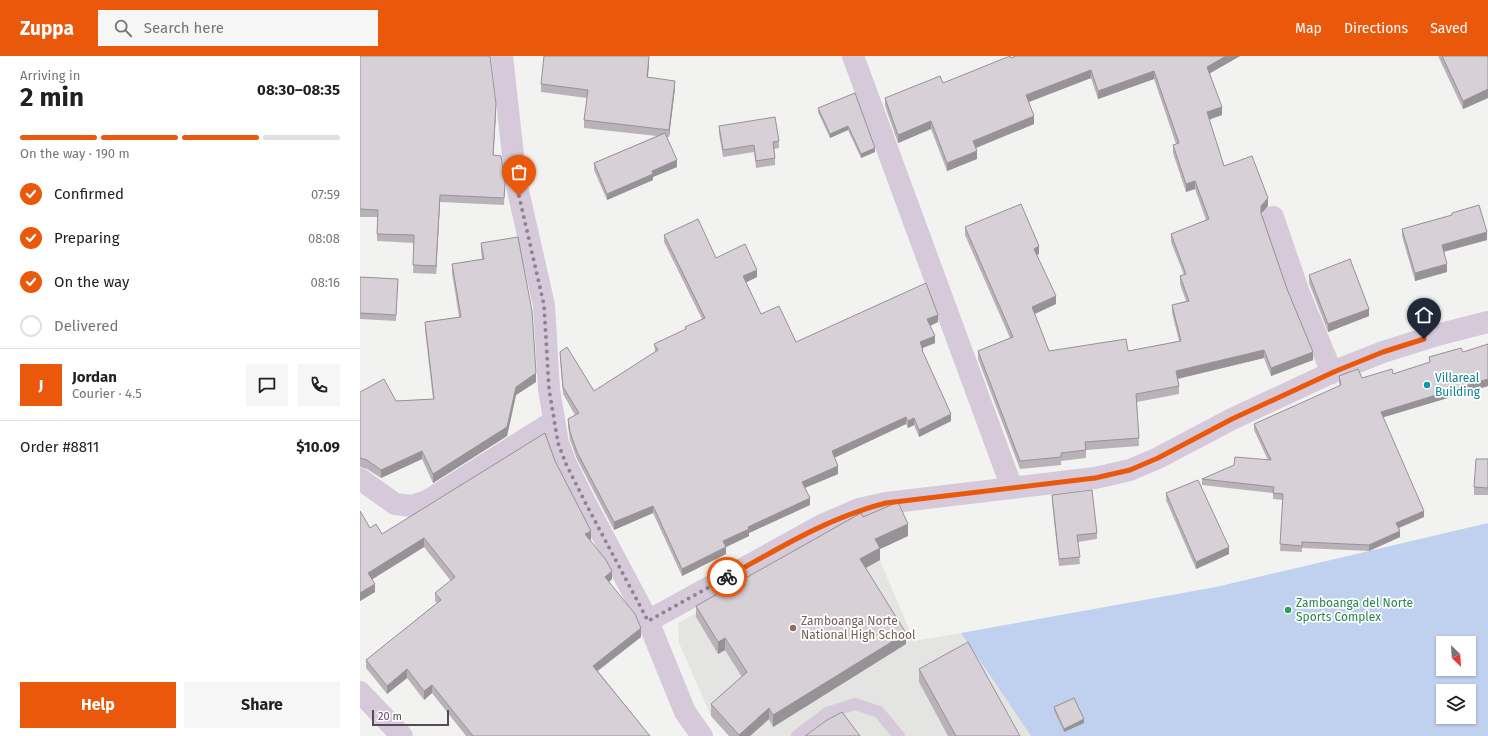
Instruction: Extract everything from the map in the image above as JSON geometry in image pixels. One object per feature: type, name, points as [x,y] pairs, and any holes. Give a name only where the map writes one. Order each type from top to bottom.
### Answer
[{"type":"street","points":[[502,56],[516,182],[544,305],[549,389],[558,443],[566,464],[648,621],[685,712],[702,736]]},
{"type":"street","points":[[853,56],[1012,488]]},
{"type":"street","points":[[1273,217],[1299,293],[1332,373]]},
{"type":"street","points":[[648,621],[824,524],[859,509],[886,503],[1095,478],[1130,470],[1158,458],[1232,419],[1332,373],[1383,352],[1437,335],[1488,322]]},
{"type":"street","points":[[360,479],[395,504],[412,506],[427,502],[554,421]]},
{"type":"street","points":[[360,692],[402,736]]},
{"type":"lane","points":[[797,736],[827,713],[855,704],[879,712],[899,736]]},
{"type":"shaded area","name":"Zamboanga Norte National High School","points":[[863,520],[914,641],[961,633],[1031,736],[729,736],[711,716],[679,643],[678,623]]},
{"type":"shaded area","name":"Zamboanga del Norte Sports Complex","points":[[1488,523],[1488,736],[1031,736],[961,633],[1216,587]]},
{"type":"building","points":[[360,56],[490,56],[496,104],[493,155],[501,156],[505,182],[504,198],[440,195],[436,266],[413,265],[414,235],[377,234],[378,210],[360,209]]},
{"type":"building","points":[[544,56],[649,56],[647,77],[675,81],[669,130],[584,120],[588,90],[541,84]]},
{"type":"building","points":[[1010,56],[1011,58],[1016,56],[1226,56],[1207,67],[1222,107],[1207,112],[1224,166],[1252,156],[1268,198],[1261,206],[1261,213],[1287,289],[1313,352],[1271,368],[1264,350],[1176,371],[1179,386],[1136,394],[1139,438],[1085,442],[1086,450],[1061,453],[1061,457],[1020,461],[978,351],[1013,337],[965,227],[1021,204],[1039,246],[1034,249],[1056,296],[1032,307],[1049,351],[1126,339],[1128,351],[1181,341],[1172,305],[1189,301],[1180,276],[1186,274],[1171,234],[1209,219],[1195,181],[1186,184],[1173,145],[1179,143],[1154,71],[1098,91],[1091,70],[1026,95],[1034,116],[973,141],[977,151],[947,163],[931,121],[898,135],[885,98],[940,76],[943,83]]},
{"type":"building","points":[[1442,56],[1488,56],[1488,89],[1463,101]]},
{"type":"building","points":[[855,93],[875,148],[861,154],[848,126],[830,134],[818,108]]},
{"type":"building","points":[[775,117],[779,141],[773,142],[775,158],[756,161],[754,145],[723,150],[719,126]]},
{"type":"building","points":[[665,133],[677,160],[652,171],[653,174],[607,194],[594,163]]},
{"type":"building","points":[[1479,205],[1487,232],[1442,245],[1447,264],[1415,273],[1402,229],[1452,215],[1452,213]]},
{"type":"building","points":[[698,219],[716,258],[745,244],[757,270],[743,276],[761,314],[779,306],[796,342],[926,283],[938,315],[927,319],[935,336],[920,342],[922,350],[951,414],[919,430],[914,418],[908,421],[906,417],[832,451],[838,466],[802,482],[810,498],[748,527],[749,529],[723,541],[726,547],[682,569],[653,506],[614,522],[577,452],[570,432],[568,419],[579,413],[563,387],[560,352],[567,347],[594,391],[658,350],[654,344],[705,318],[664,235]]},
{"type":"building","points":[[518,237],[532,311],[536,373],[516,387],[507,427],[433,474],[422,451],[381,470],[367,460],[360,458],[360,392],[384,379],[396,401],[434,399],[425,322],[461,317],[452,264],[484,259],[481,243]]},
{"type":"building","points":[[1350,259],[1369,309],[1328,324],[1309,275]]},
{"type":"building","points":[[360,277],[398,279],[396,315],[360,313]]},
{"type":"building","points":[[1488,344],[1488,379],[1381,412],[1424,511],[1396,523],[1400,531],[1369,545],[1302,542],[1302,546],[1280,544],[1283,494],[1273,493],[1274,487],[1202,479],[1234,465],[1235,457],[1271,460],[1254,424],[1341,385],[1339,376],[1358,369],[1362,378],[1392,369],[1393,374],[1430,362],[1429,357],[1461,348],[1463,352]]},
{"type":"building","points":[[545,433],[555,461],[591,531],[585,534],[606,560],[612,571],[605,577],[635,614],[641,628],[593,666],[650,736],[473,736],[432,685],[424,691],[407,669],[387,686],[366,660],[441,600],[435,593],[455,577],[424,538],[368,573],[375,584],[360,593],[360,511],[370,528],[376,524],[382,534]]},
{"type":"building","points":[[1476,459],[1488,459],[1488,488],[1474,487]]},
{"type":"building","points":[[1198,480],[1229,547],[1196,562],[1166,493]]},
{"type":"building","points":[[1092,490],[1097,533],[1077,535],[1080,557],[1059,559],[1052,495]]},
{"type":"building","points":[[898,502],[908,524],[875,539],[880,548],[860,559],[906,633],[773,715],[769,708],[739,735],[711,704],[747,672],[725,638],[718,642],[696,606],[861,513],[863,517]]},
{"type":"building","points":[[968,642],[1020,736],[956,736],[919,669]]},
{"type":"building","points":[[1074,698],[1084,719],[1064,729],[1054,707]]},
{"type":"building","points":[[842,712],[860,736],[805,736],[827,720]]},
{"type":"way so far","points":[[519,196],[544,305],[549,389],[558,443],[566,464],[586,504],[648,621],[727,577]]},
{"type":"place","name":"Villareal Building","points":[[1427,385]]},
{"type":"place","name":"Zamboanga del Norte Sports Complex","points":[[1288,610]]},
{"type":"place","name":"Zamboanga Norte National High School","points":[[793,628]]},
{"type":"route","points":[[727,577],[824,524],[859,509],[886,503],[1095,478],[1130,470],[1158,458],[1232,419],[1336,371],[1383,352],[1424,339]]}]
